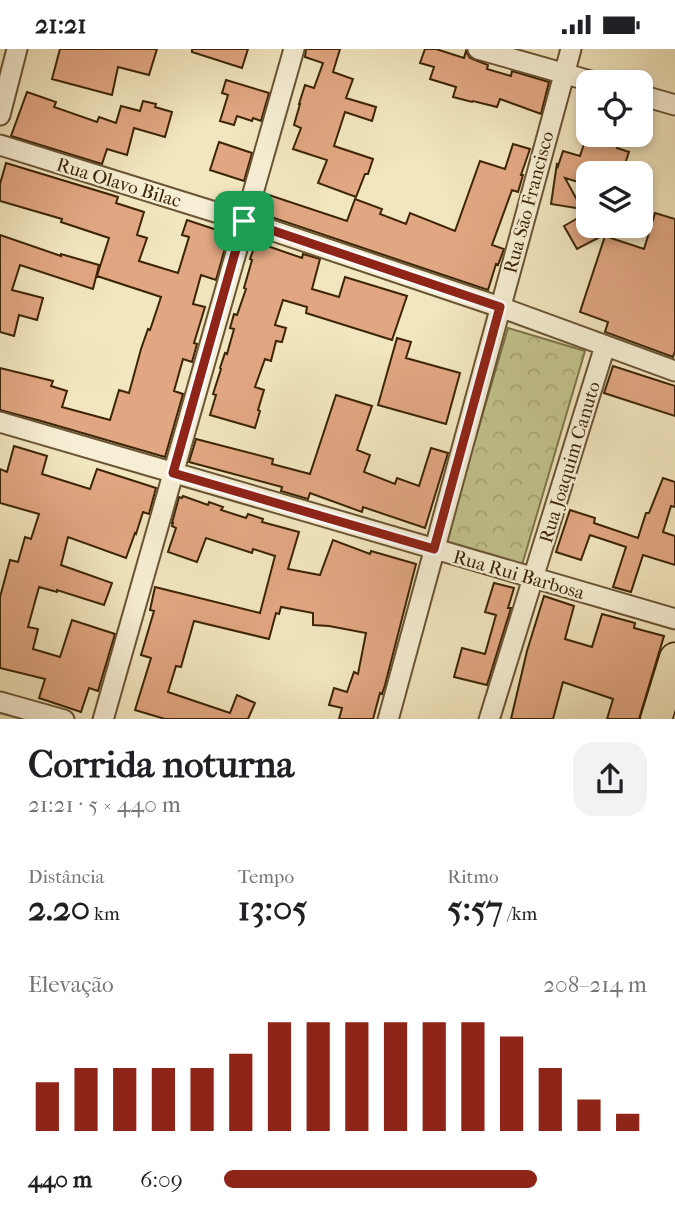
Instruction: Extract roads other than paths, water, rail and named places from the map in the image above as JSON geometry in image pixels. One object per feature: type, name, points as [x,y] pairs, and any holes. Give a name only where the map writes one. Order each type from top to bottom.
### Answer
[{"type":"main road","points":[[656,719],[675,658]]},
{"type":"street","points":[[0,115],[17,49]]},
{"type":"street","points":[[103,719],[294,49]]},
{"type":"street","points":[[478,49],[576,77]]},
{"type":"street","name":"Rua São Francisco","points":[[388,719],[571,49]]},
{"type":"street","points":[[653,99],[675,105]]},
{"type":"street","name":"Rua Olavo Bilac","points":[[0,145],[244,221],[500,307],[675,371]]},
{"type":"street","name":"Rua Joaquim Canuto","points":[[489,719],[605,346]]},
{"type":"street","name":"Rua Rui Barbosa","points":[[0,422],[675,619]]},
{"type":"street","points":[[0,702],[64,719]]}]
